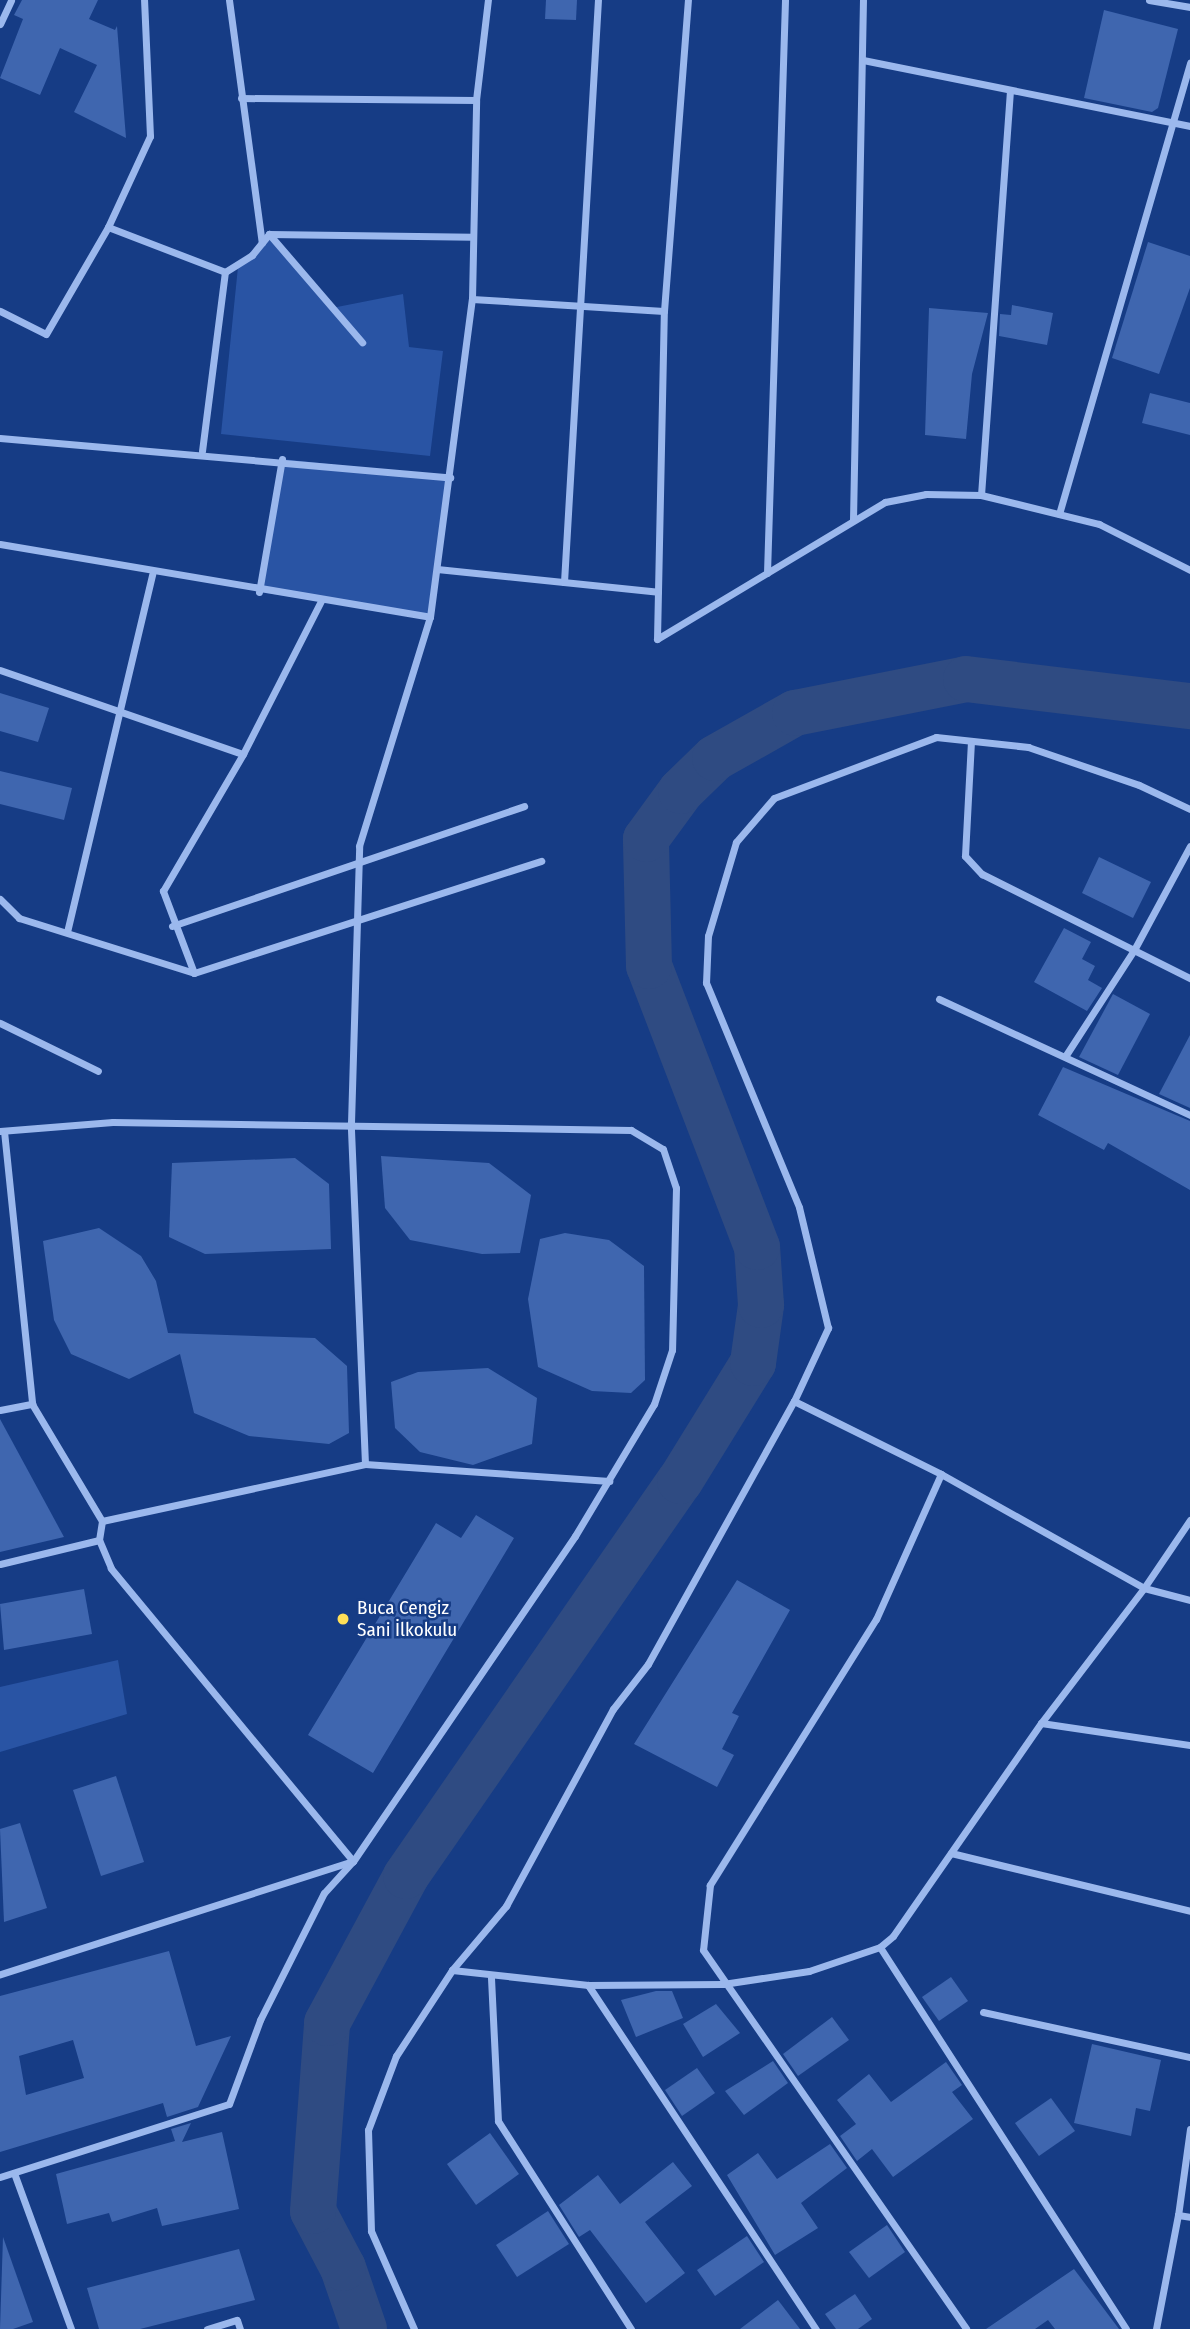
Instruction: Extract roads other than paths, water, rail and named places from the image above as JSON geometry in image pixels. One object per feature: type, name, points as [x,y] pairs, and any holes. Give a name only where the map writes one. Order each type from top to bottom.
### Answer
[{"type":"street","points":[[0,24],[11,0]]},
{"type":"street","points":[[0,311],[46,334],[108,227],[150,136],[144,0]]},
{"type":"street","points":[[229,0],[262,243]]},
{"type":"street","points":[[365,1464],[351,1123],[360,923],[360,859],[430,617],[472,299],[476,100],[488,0]]},
{"type":"street","points":[[564,582],[598,0]]},
{"type":"street","points":[[688,0],[664,311],[657,639],[885,502],[926,494],[981,495],[1099,524],[1190,570]]},
{"type":"street","points":[[767,573],[785,0]]},
{"type":"street","points":[[853,520],[863,0]]},
{"type":"street","points":[[1149,0],[1190,7]]},
{"type":"street","points":[[863,60],[1190,126]]},
{"type":"street","points":[[1059,514],[1190,63]]},
{"type":"street","points":[[981,495],[1010,90]]},
{"type":"street","points":[[241,98],[476,100]]},
{"type":"street","points":[[108,227],[225,272]]},
{"type":"street","points":[[269,234],[472,237]]},
{"type":"street","points":[[202,451],[225,272],[262,243],[269,234]]},
{"type":"street","points":[[269,234],[362,342]]},
{"type":"street","points":[[472,299],[664,311]]},
{"type":"street","points":[[0,438],[202,451],[450,477]]},
{"type":"street","points":[[259,592],[282,459]]},
{"type":"street","points":[[0,544],[152,574],[430,617]]},
{"type":"street","points":[[437,569],[657,592]]},
{"type":"street","points":[[67,932],[152,574]]},
{"type":"street","points":[[194,973],[172,926],[163,891],[243,754],[321,601]]},
{"type":"street","points":[[0,670],[121,709],[243,754]]},
{"type":"street","points":[[414,2329],[371,2231],[368,2130],[396,2056],[452,1970],[506,1906],[613,1709],[648,1664],[794,1401],[828,1328],[800,1207],[706,983],[708,936],[736,842],[774,799],[936,737],[1028,747],[1139,785],[1190,809]]},
{"type":"street","points":[[971,741],[965,856],[982,874],[1190,978]]},
{"type":"street","points":[[172,926],[360,859],[524,806]]},
{"type":"street","points":[[1066,1055],[1134,950],[1190,846]]},
{"type":"street","points":[[0,899],[19,918],[194,973],[360,923],[541,861]]},
{"type":"street","points":[[939,999],[1066,1055],[1190,1115]]},
{"type":"street","points":[[0,1023],[98,1072]]},
{"type":"street","points":[[0,2177],[229,2104],[260,2020],[324,1893],[353,1861],[609,1481],[653,1404],[672,1350],[676,1188],[663,1149],[631,1130],[351,1123],[113,1122],[2,1131],[32,1404],[102,1521],[99,1539],[111,1568],[353,1861]]},
{"type":"street","points":[[794,1401],[941,1474],[1144,1588],[1190,1600]]},
{"type":"street","points":[[0,1410],[32,1404]]},
{"type":"street","points":[[102,1521],[365,1464],[609,1481]]},
{"type":"street","points":[[941,1474],[876,1619],[710,1885],[703,1950],[723,1984],[965,2329]]},
{"type":"street","points":[[452,1970],[491,1978],[588,1985],[723,1984],[809,1971],[880,1947],[951,1853],[1041,1723],[1144,1588],[1190,1520]]},
{"type":"street","points":[[0,1564],[99,1539]]},
{"type":"street","points":[[1041,1723],[1190,1745]]},
{"type":"street","points":[[951,1853],[1190,1911]]},
{"type":"street","points":[[0,1974],[353,1861]]},
{"type":"street","points":[[880,1947],[1126,2329]]},
{"type":"street","points":[[491,1978],[498,2121],[631,2329]]},
{"type":"street","points":[[588,1985],[816,2329]]},
{"type":"street","points":[[983,2012],[1190,2057]]},
{"type":"street","points":[[1156,2329],[1178,2215],[1190,2129]]},
{"type":"street","points":[[14,2173],[71,2329]]},
{"type":"street","points":[[1178,2215],[1190,2217]]},
{"type":"street","points":[[207,2329],[237,2320],[240,2329]]},
{"type":"waterway","points":[[364,2329],[343,2268],[313,2211],[327,2023],[406,1876],[680,1481],[753,1363],[761,1305],[757,1247],[649,966],[646,839],[681,791],[715,758],[795,713],[966,679],[1190,706]]},
{"type":"place","name":"Buca Cengiz Sani İlkokulu","points":[[343,1619]]}]
